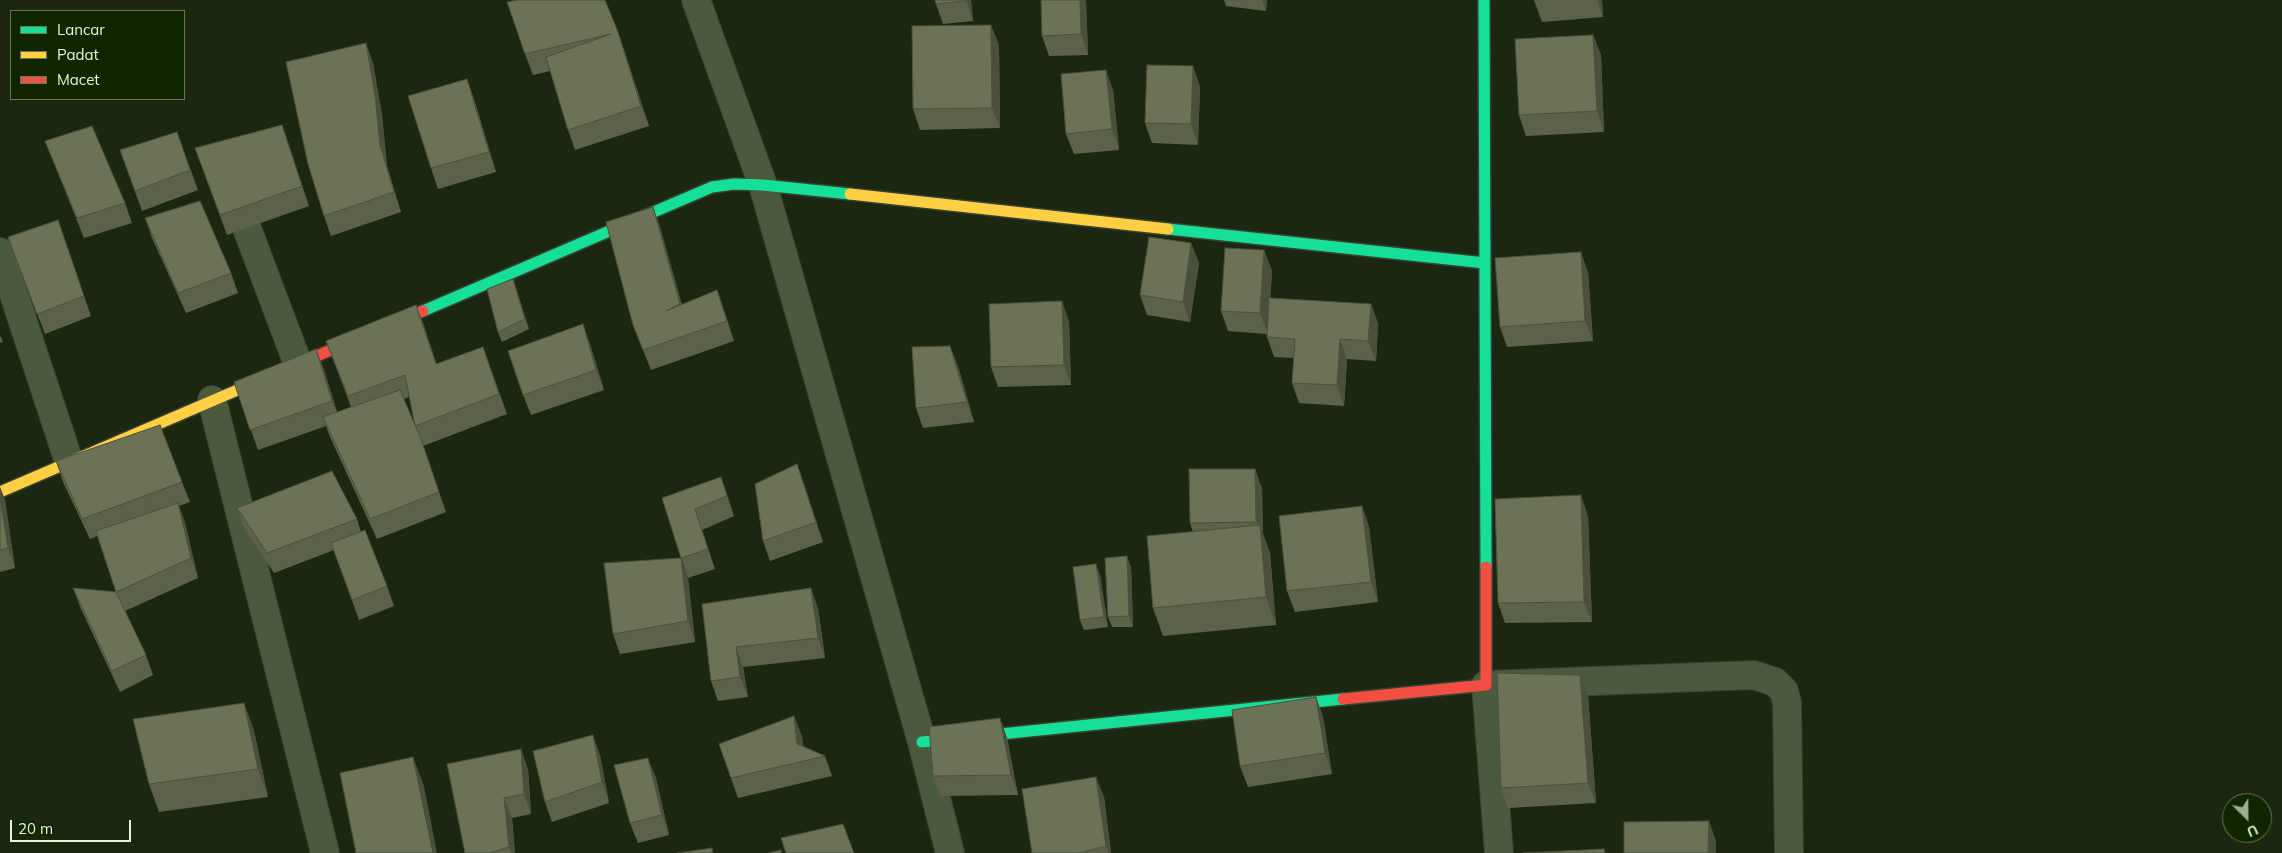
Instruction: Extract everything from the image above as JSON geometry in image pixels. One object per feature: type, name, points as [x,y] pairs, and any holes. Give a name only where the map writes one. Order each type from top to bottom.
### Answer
[{"type":"street","points":[[696,0],[763,185],[922,742],[950,853]]},
{"type":"street","points":[[1484,0],[1486,685],[1499,853]]},
{"type":"street","points":[[228,177],[298,364]]},
{"type":"street","points":[[0,492],[712,187],[734,184],[763,185],[1485,263]]},
{"type":"street","points":[[0,252],[69,462]]},
{"type":"street","points":[[212,400],[325,853]]},
{"type":"street","points":[[922,742],[1486,685],[1754,675],[1775,682],[1784,691],[1787,703],[1789,853]]},
{"type":"building","points":[[518,0],[605,0],[618,32],[641,106],[568,130],[546,57],[611,34],[525,54],[507,2]]},
{"type":"building","points":[[935,0],[966,0],[966,1],[936,4]]},
{"type":"building","points":[[1041,0],[1080,0],[1081,34],[1042,36]]},
{"type":"building","points":[[991,25],[992,108],[913,109],[912,26]]},
{"type":"building","points":[[1593,35],[1597,111],[1519,115],[1515,39]]},
{"type":"building","points":[[366,43],[375,95],[380,145],[394,192],[324,216],[308,164],[286,62]]},
{"type":"building","points":[[1147,65],[1193,66],[1191,124],[1145,123]]},
{"type":"building","points":[[1106,70],[1112,129],[1066,134],[1061,74]]},
{"type":"building","points":[[467,79],[489,152],[431,168],[408,96]]},
{"type":"building","points":[[282,125],[302,186],[220,215],[195,148]]},
{"type":"building","points":[[92,126],[125,203],[77,218],[45,141]]},
{"type":"building","points":[[177,132],[190,170],[135,191],[120,150]]},
{"type":"building","points":[[200,201],[231,273],[178,293],[145,218]]},
{"type":"building","points":[[653,207],[680,304],[666,311],[717,290],[727,321],[643,350],[633,325],[606,222]]},
{"type":"building","points":[[58,220],[84,296],[37,314],[8,237]]},
{"type":"building","points":[[1149,237],[1191,243],[1183,302],[1140,295]]},
{"type":"building","points":[[1225,248],[1264,250],[1260,313],[1221,311]]},
{"type":"building","points":[[1581,252],[1585,321],[1500,327],[1495,258]]},
{"type":"building","points":[[513,279],[525,319],[498,332],[487,289]]},
{"type":"building","points":[[1269,298],[1371,304],[1368,341],[1340,339],[1337,385],[1292,383],[1295,339],[1267,337]]},
{"type":"building","points":[[1062,301],[1064,365],[991,367],[989,304]]},
{"type":"building","points":[[416,305],[436,364],[483,347],[499,394],[415,426],[405,375],[348,396],[326,341]]},
{"type":"building","points":[[583,324],[596,370],[523,395],[508,351]]},
{"type":"building","points":[[950,346],[967,402],[916,408],[912,347]]},
{"type":"building","points":[[316,349],[332,401],[250,430],[234,382]]},
{"type":"building","points":[[400,390],[421,439],[439,492],[370,519],[323,417]]},
{"type":"building","points":[[160,425],[182,482],[82,519],[56,461]]},
{"type":"building","points":[[797,464],[816,522],[763,541],[755,484]]},
{"type":"building","points":[[1189,469],[1255,469],[1256,522],[1190,523]]},
{"type":"building","points":[[332,471],[357,519],[267,553],[237,508]]},
{"type":"building","points":[[721,477],[727,496],[695,509],[708,549],[681,558],[662,498]]},
{"type":"building","points":[[1581,495],[1584,602],[1498,603],[1495,499]]},
{"type":"building","points":[[0,497],[8,548],[0,550]]},
{"type":"building","points":[[178,503],[191,558],[116,592],[96,531]]},
{"type":"building","points":[[1362,506],[1371,582],[1287,591],[1279,516]]},
{"type":"building","points":[[1260,525],[1266,597],[1153,608],[1147,536]]},
{"type":"building","points":[[365,530],[387,586],[352,600],[331,543]]},
{"type":"building","points":[[1127,556],[1129,616],[1108,617],[1105,558]]},
{"type":"building","points":[[681,558],[688,621],[613,634],[604,563]]},
{"type":"building","points":[[1096,564],[1104,617],[1080,620],[1073,567]]},
{"type":"building","points":[[73,588],[116,592],[146,655],[112,671]]},
{"type":"building","points":[[811,588],[818,638],[736,647],[740,677],[711,681],[702,604]]},
{"type":"building","points":[[1497,673],[1580,675],[1588,783],[1501,788]]},
{"type":"building","points":[[1316,697],[1325,753],[1240,766],[1232,710]]},
{"type":"building","points":[[244,703],[258,769],[149,784],[133,719]]},
{"type":"building","points":[[794,716],[797,744],[825,756],[731,778],[719,744]]},
{"type":"building","points":[[1000,718],[1011,775],[933,776],[929,727]]},
{"type":"building","points":[[593,735],[602,782],[545,802],[533,751]]},
{"type":"building","points":[[521,749],[524,794],[504,798],[509,847],[490,853],[465,853],[447,764]]},
{"type":"building","points":[[413,757],[433,853],[356,853],[340,773]]},
{"type":"building","points":[[648,758],[662,815],[630,823],[614,765]]},
{"type":"building","points":[[1096,777],[1106,846],[1078,853],[1032,853],[1022,789]]},
{"type":"building","points":[[1709,821],[1708,853],[1624,853],[1624,822]]},
{"type":"building","points":[[843,824],[854,853],[786,853],[781,838]]},
{"type":"building","points":[[712,848],[713,853],[677,853]]},
{"type":"building","points":[[1604,849],[1605,853],[1523,853]]},
{"type":"building","points":[[781,850],[781,853],[768,853]]},
{"type":"traffic: fast","points":[[1484,0],[1486,567]]},
{"type":"traffic: fast","points":[[423,311],[712,187],[734,184],[763,185],[850,194]]},
{"type":"traffic: fast","points":[[1168,229],[1485,263]]},
{"type":"traffic: fast","points":[[922,742],[1343,699]]},
{"type":"traffic: slow","points":[[850,194],[1168,229]]},
{"type":"traffic: slow","points":[[0,492],[305,361]]},
{"type":"traffic: jam","points":[[305,361],[423,311]]},
{"type":"traffic: jam","points":[[1343,699],[1486,685],[1486,567]]}]
